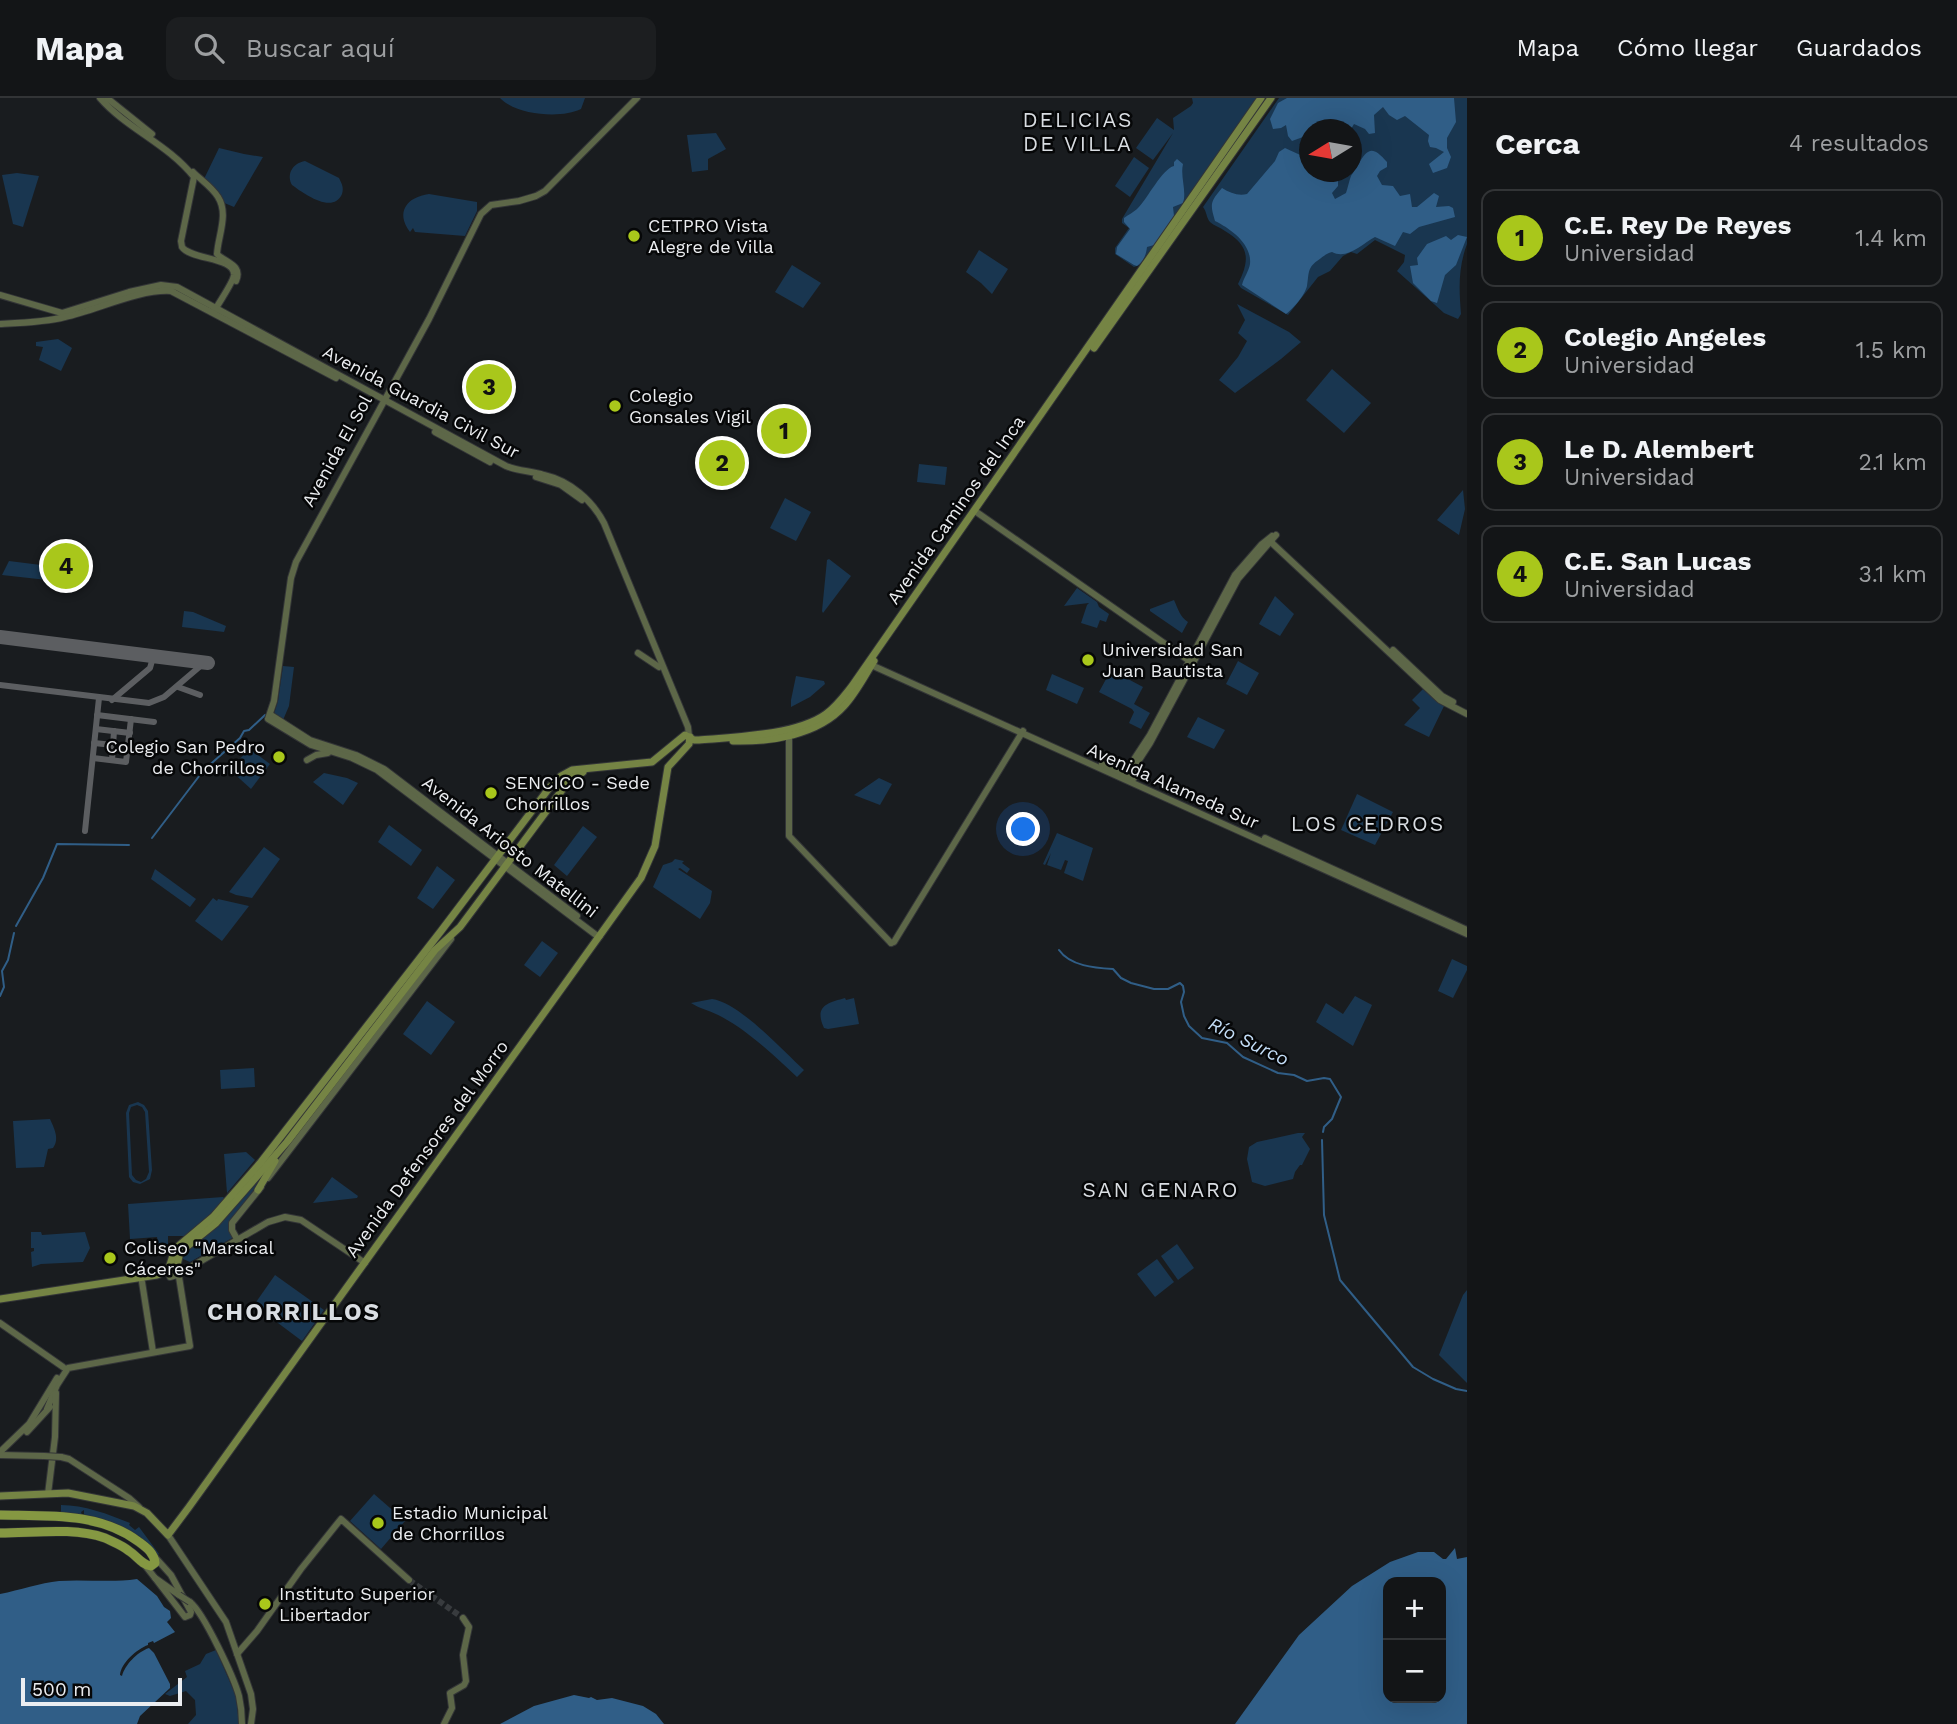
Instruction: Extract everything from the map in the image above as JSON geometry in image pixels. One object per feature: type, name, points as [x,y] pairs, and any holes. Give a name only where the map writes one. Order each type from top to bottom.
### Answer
[{"type":"highway","points":[[1,1515],[96,1521],[128,1534],[153,1554],[155,1560],[153,1565],[148,1567],[129,1550],[101,1537],[80,1533],[2,1533]]},
{"type":"highway","points":[[1,1515],[9,1518],[12,1524],[9,1531],[2,1533]]},
{"type":"highway","points":[[24,1533],[18,1531],[15,1524],[18,1518],[25,1517]]},
{"type":"main road","points":[[100,98],[164,147],[194,177],[182,247],[189,254],[212,259],[229,266],[234,272],[219,310]]},
{"type":"main road","points":[[107,98],[169,147],[218,197],[223,212],[215,258],[212,259]]},
{"type":"main road","name":"Avenida El Sol","points":[[270,717],[277,684],[278,646],[289,569],[429,319],[484,208],[533,197],[545,191],[635,98]]},
{"type":"main road","points":[[1073,375],[1147,262],[1261,98]]},
{"type":"main road","points":[[1073,375],[1148,274],[1271,98]]},
{"type":"main road","points":[[192,191],[198,185],[209,187]]},
{"type":"main road","points":[[1174,223],[1179,225],[1174,236]]},
{"type":"main road","points":[[216,252],[220,258],[236,268],[238,274],[219,310]]},
{"type":"main road","points":[[1147,262],[1143,271],[1148,274]]},
{"type":"main road","name":"Avenida Guardia Civil Sur","points":[[0,295],[60,313],[161,285],[174,286],[506,466],[546,475],[575,489],[602,519],[688,736]]},
{"type":"main road","points":[[0,324],[64,318],[96,305]]},
{"type":"main road","name":"Avenida Caminos del Inca","points":[[870,664],[1073,375]]},
{"type":"main road","points":[[976,512],[1191,663]]},
{"type":"main road","points":[[1125,776],[1150,743],[1235,575],[1272,539],[1442,696],[1467,712]]},
{"type":"main road","name":"Avenida Guardia Civil Sur","points":[[631,594],[688,727],[688,736]]},
{"type":"main road","points":[[638,653],[659,667]]},
{"type":"main road","points":[[682,751],[702,744],[789,732],[807,724],[833,708],[870,664]]},
{"type":"main road","name":"Avenida Alameda Sur","points":[[870,664],[1125,776],[1467,932]]},
{"type":"main road","name":"Avenida Ariosto Matellini","points":[[270,717],[306,742],[377,770],[497,857]]},
{"type":"main road","name":"Avenida Ariosto Matellini","points":[[270,717],[310,740],[350,752],[378,765],[598,934]]},
{"type":"main road","points":[[789,732],[789,836],[891,943],[1022,732]]},
{"type":"main road","points":[[688,736],[694,740],[702,740],[764,736]]},
{"type":"main road","points":[[237,1238],[232,1230],[232,1223],[575,775],[588,771],[663,764],[682,751],[690,742],[688,736]]},
{"type":"main road","points":[[0,1301],[162,1274],[169,1269],[177,1246],[213,1217],[261,1162],[553,783],[565,773],[580,769],[655,762],[688,736]]},
{"type":"main road","points":[[306,742],[310,749],[308,758],[334,753]]},
{"type":"main road","name":"Avenida Defensores del Morro","points":[[598,934],[648,865],[656,840],[666,775],[661,760],[663,755]]},
{"type":"main road","name":"Avenida Defensores del Morro","points":[[167,1534],[636,879],[653,839],[663,764]]},
{"type":"main road","points":[[176,1273],[181,1251],[216,1223],[286,1142],[435,950],[460,927]]},
{"type":"main road","points":[[258,1190],[286,1142]]},
{"type":"main road","points":[[181,1251],[180,1259],[189,1264],[271,1220],[294,1218],[308,1224],[364,1262]]},
{"type":"main road","points":[[0,1301],[142,1282],[176,1273],[237,1238]]},
{"type":"main road","points":[[1,1454],[38,1415],[65,1368],[113,1357],[190,1346],[172,1258]]},
{"type":"main road","points":[[142,1282],[153,1352]]},
{"type":"main road","points":[[0,1322],[65,1368]]},
{"type":"main road","points":[[47,1409],[65,1368]]},
{"type":"main road","points":[[48,1494],[57,1385]]},
{"type":"main road","points":[[26,1422],[56,1402]]},
{"type":"main road","points":[[56,1415],[58,1407],[64,1403]]},
{"type":"main road","points":[[38,1415],[52,1409],[55,1429]]},
{"type":"main road","points":[[12,1444],[18,1455]]},
{"type":"main road","points":[[1,1454],[69,1459],[128,1497],[167,1534],[226,1622],[253,1702],[251,1724]]},
{"type":"main road","points":[[0,1496],[75,1494],[142,1510]]},
{"type":"main road","points":[[237,1654],[341,1519],[409,1580]]},
{"type":"main road","points":[[332,1531],[357,1533]]},
{"type":"main road","points":[[144,1564],[188,1614],[176,1583],[153,1554]]},
{"type":"main road","points":[[155,1578],[197,1608],[234,1684],[241,1705],[242,1724]]},
{"type":"main road","points":[[444,1724],[452,1708],[450,1693],[466,1681],[463,1655],[470,1627],[463,1618]]},
{"type":"shaded area","points":[[500,98],[585,98],[581,109],[562,114],[539,114],[507,104]]},
{"type":"shaded area","points":[[1192,98],[1258,98],[1140,265],[1134,267],[1115,254],[1115,248],[1129,228],[1122,223],[1122,219],[1173,133],[1153,160],[1136,148],[1157,118],[1174,130],[1173,118],[1191,106]]},
{"type":"shaded area","points":[[1279,98],[1467,98],[1467,244],[1461,270],[1461,314],[1458,319],[1444,313],[1397,271],[1404,262],[1405,255],[1375,240],[1357,254],[1351,252],[1343,256],[1330,271],[1318,277],[1288,315],[1241,288],[1238,284],[1246,261],[1243,248],[1233,237],[1210,222],[1203,207]]},
{"type":"shaded area","points":[[1287,98],[1454,98],[1456,122],[1447,138],[1451,157],[1447,168],[1433,173],[1429,164],[1444,152],[1430,147],[1429,135],[1405,116],[1397,120],[1383,107],[1374,115],[1375,133],[1369,134],[1362,128],[1362,119],[1299,119],[1299,138],[1292,141],[1286,125],[1273,129],[1270,119],[1278,103]]},
{"type":"shaded area","points":[[716,133],[726,149],[708,159],[708,170],[692,172],[687,135]]},
{"type":"shaded area","points":[[219,148],[263,157],[234,207],[222,202],[204,179]]},
{"type":"shaded area","points":[[1285,148],[1299,154],[1299,182],[1338,182],[1332,193],[1335,199],[1346,193],[1349,182],[1362,182],[1362,160],[1368,152],[1374,151],[1387,162],[1387,167],[1377,176],[1382,185],[1393,186],[1400,196],[1410,194],[1412,207],[1417,207],[1434,193],[1439,196],[1436,207],[1453,208],[1455,217],[1419,227],[1410,234],[1403,232],[1395,246],[1375,237],[1349,253],[1332,252],[1326,255],[1312,266],[1304,293],[1286,314],[1242,285],[1250,264],[1248,250],[1234,233],[1215,221],[1212,207],[1213,200],[1222,188],[1234,194],[1247,194],[1275,161],[1279,152]]},
{"type":"shaded area","points":[[1134,157],[1149,168],[1130,197],[1115,186]]},
{"type":"shaded area","points":[[1177,159],[1183,164],[1183,203],[1173,207],[1174,216],[1154,245],[1147,247],[1141,262],[1137,266],[1134,265],[1116,254],[1117,247],[1130,229],[1124,218],[1138,208]]},
{"type":"shaded area","points":[[305,161],[339,178],[343,190],[338,200],[332,203],[318,200],[292,185],[292,170]]},
{"type":"shaded area","points":[[17,173],[39,176],[23,227],[13,224],[2,175]]},
{"type":"shaded area","points":[[429,194],[477,202],[477,211],[465,236],[415,232],[413,228],[410,232],[404,218],[406,207],[415,198]]},
{"type":"shaded area","points":[[1458,235],[1467,237],[1456,265],[1445,275],[1437,303],[1431,301],[1413,283],[1410,266],[1418,265],[1417,258],[1427,244],[1446,236],[1451,240]]},
{"type":"shaded area","points":[[979,250],[1008,269],[992,294],[966,272]]},
{"type":"shaded area","points":[[792,265],[821,283],[803,308],[775,292]]},
{"type":"shaded area","points":[[1237,304],[1289,332],[1301,342],[1235,393],[1219,380],[1247,341],[1238,333],[1245,320]]},
{"type":"shaded area","points":[[58,339],[72,348],[61,371],[39,360],[43,347],[36,346],[36,342]]},
{"type":"shaded area","points":[[1332,369],[1371,403],[1344,433],[1306,400]]},
{"type":"shaded area","points":[[919,464],[947,467],[945,485],[917,482]]},
{"type":"shaded area","points":[[1463,490],[1465,509],[1459,535],[1437,520]]},
{"type":"shaded area","points":[[785,498],[811,512],[796,541],[770,528]]},
{"type":"shaded area","points":[[827,560],[851,576],[823,613]]},
{"type":"shaded area","points":[[9,561],[49,566],[47,580],[2,575]]},
{"type":"shaded area","points":[[1077,588],[1109,614],[1106,622],[1100,620],[1097,628],[1081,623],[1089,603],[1064,606]]},
{"type":"shaded area","points":[[1275,596],[1294,614],[1280,636],[1259,624]]},
{"type":"shaded area","points":[[1174,600],[1181,615],[1188,622],[1182,633],[1150,611]]},
{"type":"shaded area","points":[[184,611],[226,626],[224,632],[182,627]]},
{"type":"shaded area","points":[[1238,661],[1259,673],[1247,695],[1226,684]]},
{"type":"shaded area","points":[[283,666],[294,667],[289,706],[283,720],[274,714]]},
{"type":"shaded area","points":[[1111,670],[1143,687],[1134,704],[1150,713],[1141,729],[1129,723],[1134,712],[1132,709],[1099,692]]},
{"type":"shaded area","points":[[1052,674],[1084,688],[1077,704],[1046,690]]},
{"type":"shaded area","points":[[796,676],[824,681],[825,684],[810,697],[791,707],[791,700]]},
{"type":"shaded area","points":[[1425,687],[1445,704],[1429,737],[1404,725],[1420,708],[1412,700]]},
{"type":"shaded area","points":[[1198,717],[1225,730],[1214,749],[1187,737]]},
{"type":"shaded area","points":[[250,749],[270,764],[251,789],[229,769]]},
{"type":"shaded area","points":[[324,773],[358,783],[343,805],[313,782]]},
{"type":"shaded area","points":[[879,778],[892,784],[880,805],[854,795]]},
{"type":"shaded area","points":[[1357,794],[1393,812],[1375,845],[1341,830]]},
{"type":"shaded area","points":[[389,825],[422,850],[411,866],[378,842]]},
{"type":"shaded area","points":[[583,826],[597,837],[567,876],[554,865]]},
{"type":"shaded area","points":[[1057,833],[1093,848],[1083,881],[1064,873],[1068,861],[1065,860],[1061,870],[1047,865],[1051,853],[1045,865],[1043,864]]},
{"type":"shaded area","points":[[264,847],[280,859],[252,898],[229,892]]},
{"type":"shaded area","points":[[675,859],[684,861],[682,863],[690,869],[687,873],[678,869],[712,891],[710,903],[700,919],[653,887],[663,865]]},
{"type":"shaded area","points":[[437,866],[455,880],[433,909],[417,898]]},
{"type":"shaded area","points":[[155,869],[196,899],[190,907],[151,879]]},
{"type":"shaded area","points":[[213,898],[249,906],[222,941],[195,921]]},
{"type":"shaded area","points":[[542,941],[558,953],[540,977],[524,965]]},
{"type":"shaded area","points":[[1452,959],[1467,966],[1453,998],[1438,991]]},
{"type":"shaded area","points":[[1355,996],[1372,1005],[1353,1046],[1316,1022],[1326,1003],[1343,1014]]},
{"type":"shaded area","points":[[845,998],[854,998],[859,1024],[824,1028],[821,1015],[824,1007]]},
{"type":"shaded area","points":[[712,999],[723,1002],[748,1018],[804,1070],[797,1077],[742,1030],[691,1003]]},
{"type":"shaded area","points":[[427,1001],[455,1022],[431,1055],[403,1034]]},
{"type":"shaded area","points":[[254,1068],[255,1087],[221,1089],[220,1070]]},
{"type":"shaded area","points":[[138,1102],[148,1111],[152,1170],[150,1179],[140,1184],[129,1177],[126,1113],[129,1105]],"holes":[[[131,1107],[142,1107],[145,1112],[149,1172],[141,1182],[132,1175],[129,1113]]]},
{"type":"shaded area","points":[[50,1119],[56,1141],[53,1148],[48,1149],[44,1167],[16,1168],[13,1121]]},
{"type":"shaded area","points":[[1305,1133],[1302,1137],[1310,1149],[1293,1179],[1265,1186],[1252,1182],[1247,1159],[1249,1147],[1257,1142]]},
{"type":"shaded area","points":[[246,1152],[255,1160],[227,1193],[224,1154]]},
{"type":"shaded area","points":[[263,1174],[255,1193],[231,1221],[234,1237],[190,1262],[183,1259],[184,1250]]},
{"type":"shaded area","points":[[332,1177],[358,1196],[357,1198],[313,1203]]},
{"type":"shaded area","points":[[223,1197],[226,1200],[186,1236],[168,1236],[168,1249],[159,1250],[157,1237],[130,1239],[128,1204]]},
{"type":"shaded area","points":[[31,1232],[41,1232],[42,1235],[85,1232],[90,1248],[83,1262],[41,1264],[32,1267],[31,1252],[34,1248],[31,1248]]},
{"type":"shaded area","points":[[1177,1244],[1194,1268],[1178,1280],[1161,1256]]},
{"type":"shaded area","points":[[1157,1259],[1174,1282],[1155,1297],[1137,1274]]},
{"type":"shaded area","points":[[275,1275],[324,1310],[302,1341],[254,1305]]},
{"type":"shaded area","points":[[1467,1290],[1467,1383],[1439,1355]]},
{"type":"shaded area","name":"Estadio Municipal de Chorrillos","points":[[374,1494],[405,1521],[381,1549],[350,1521]]},
{"type":"shaded area","points":[[61,1505],[96,1511],[130,1523],[135,1530],[139,1527],[159,1554],[125,1528],[84,1515],[84,1510],[82,1515],[61,1514]]},
{"type":"shaded area","points":[[1455,1548],[1457,1559],[1467,1557],[1467,1724],[1235,1724],[1299,1635],[1352,1586],[1390,1562],[1418,1552],[1434,1552],[1443,1559]]},
{"type":"shaded area","points":[[137,1579],[170,1611],[171,1618],[167,1622],[175,1632],[154,1643],[148,1643],[130,1657],[121,1670],[122,1676],[132,1659],[149,1648],[170,1684],[170,1688],[140,1716],[137,1724],[0,1724],[0,1594],[59,1581]]},
{"type":"shaded area","points":[[216,1650],[236,1696],[239,1724],[188,1724],[196,1715],[195,1700],[186,1691],[170,1696],[165,1694],[187,1677],[185,1671],[200,1664],[206,1654]]},
{"type":"shaded area","points":[[574,1695],[597,1700],[612,1698],[643,1706],[656,1714],[664,1724],[500,1724],[534,1706]]},
{"type":"waterway","name":"Río Surco","points":[[205,769],[240,738],[244,731],[249,730],[265,715]]},
{"type":"waterway","name":"Río Surco","points":[[152,838],[203,771]]},
{"type":"waterway","name":"Río Surco","points":[[16,926],[43,878],[57,844],[129,845]]},
{"type":"waterway","name":"Río Surco","points":[[0,996],[4,987],[2,971],[8,960],[14,933]]},
{"type":"waterway","name":"Río Surco","points":[[1059,950],[1076,963],[1113,969],[1121,978],[1131,983],[1154,989],[1168,989],[1180,983],[1184,992],[1181,1002],[1184,1016],[1189,1026],[1202,1038],[1227,1043],[1243,1057],[1278,1073],[1294,1075],[1307,1081],[1330,1079],[1341,1097],[1323,1132]]},
{"type":"waterway","name":"Río Surco","points":[[1322,1140],[1324,1215],[1340,1280],[1413,1367],[1433,1379],[1467,1391]]},
{"type":"taxiway","points":[[112,700],[150,668],[152,661],[147,655]]},
{"type":"taxiway","points":[[0,685],[149,703],[164,697],[204,663]]},
{"type":"taxiway","points":[[178,687],[200,695]]},
{"type":"taxiway","points":[[85,831],[99,698]]},
{"type":"taxiway","points":[[97,715],[154,722]]},
{"type":"taxiway","points":[[93,758],[126,762],[131,719]]},
{"type":"taxiway","points":[[96,729],[130,733]]},
{"type":"taxiway","points":[[112,760],[114,731]]},
{"type":"taxiway","points":[[94,743],[113,745]]},
{"type":"runway","points":[[0,637],[208,663]]},
{"type":"tunnel","points":[[409,1580],[463,1618]]},
{"type":"place","name":"CETPRO Vista Alegre de Villa","points":[[634,236]]},
{"type":"place","name":"Le D. Alembert","points":[[489,387]]},
{"type":"place","name":"Colegio Gonsales Vigil","points":[[615,406]]},
{"type":"place","name":"C.E. Rey De Reyes","points":[[784,431]]},
{"type":"place","name":"Colegio Angeles","points":[[722,463]]},
{"type":"place","name":"C.E. San Lucas","points":[[66,566]]},
{"type":"place","name":"Universidad San Juan Bautista","points":[[1088,660]]},
{"type":"place","name":"Colegio San Pedro de Chorrillos","points":[[279,757]]},
{"type":"place","name":"SENCICO - Sede Chorrillos","points":[[491,793]]},
{"type":"place","name":"Coliseo \"Marsical Cáceres\"","points":[[110,1258]]},
{"type":"place","name":"Estadio Municipal de Chorrillos","points":[[378,1523]]},
{"type":"place","name":"Instituto Superior Libertador","points":[[265,1604]]},
{"type":"district","name":"DELICIAS DE VILLA","points":[[1078,132]]},
{"type":"district","name":"LOS CEDROS","points":[[1368,824]]},
{"type":"district","name":"SAN GENARO","points":[[1161,1190]]},
{"type":"district","name":"CHORRILLOS","points":[[294,1312]]}]
